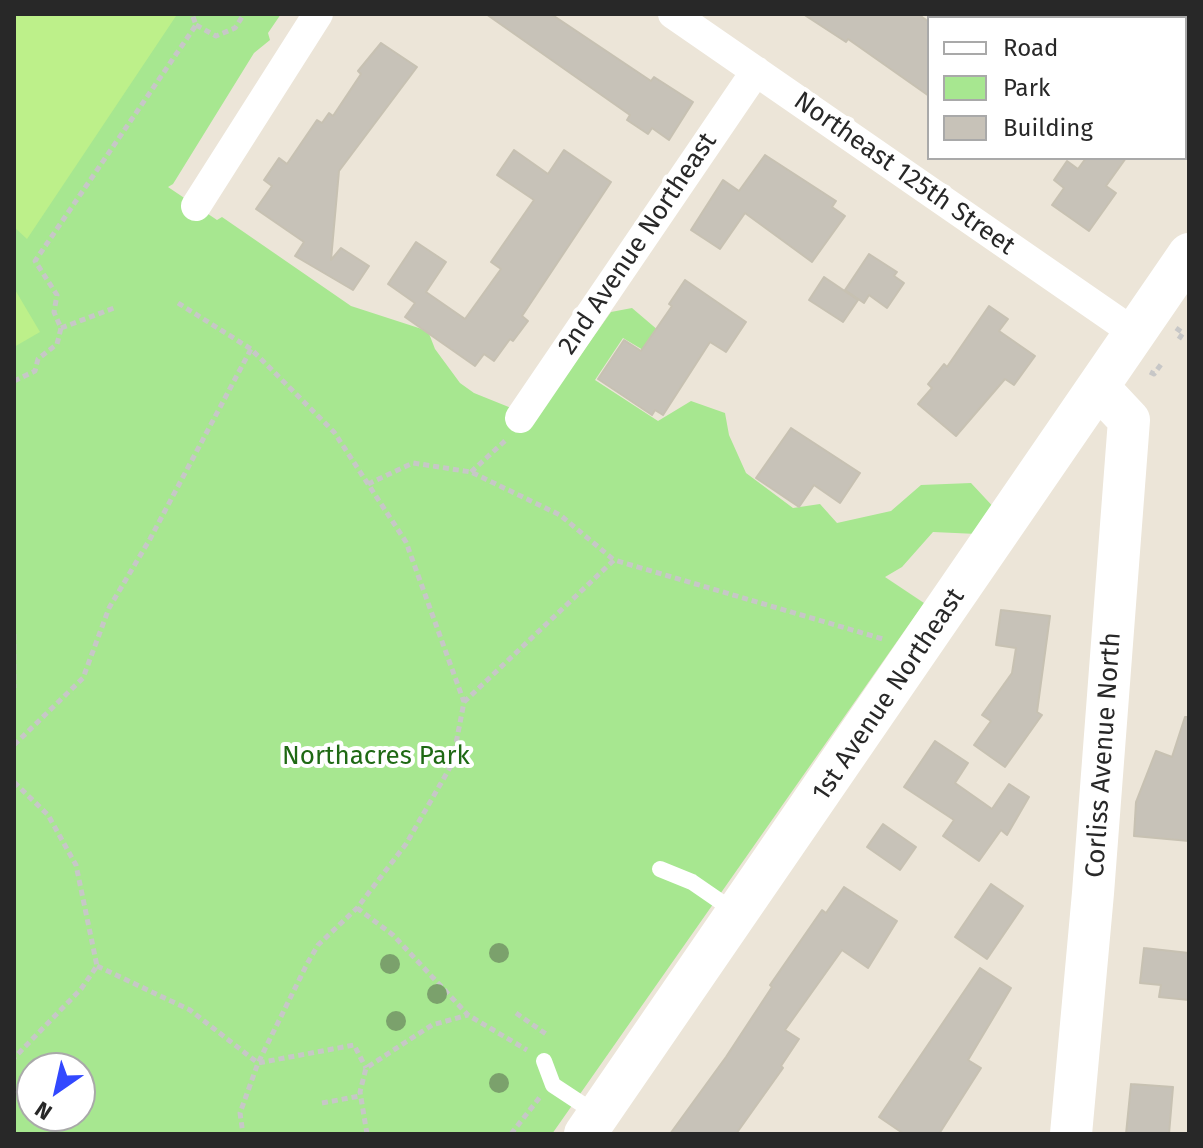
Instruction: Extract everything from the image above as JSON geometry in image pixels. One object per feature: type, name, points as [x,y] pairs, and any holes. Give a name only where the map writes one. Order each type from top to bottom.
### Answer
[{"type":"street","points":[[196,206],[318,14]]},
{"type":"street","name":"Northeast 125th Street","points":[[673,14],[1149,348]]},
{"type":"street","name":"2nd Avenue Northeast","points":[[520,418],[756,71]]},
{"type":"street","name":"1st Avenue Northeast","points":[[591,1125],[1099,388],[1149,348],[1184,270]]},
{"type":"street","name":"Corliss Avenue North","points":[[1071,1134],[1093,893],[1129,420],[1099,388]]},
{"type":"lane","points":[[660,869],[692,882],[738,914]]},
{"type":"lane","points":[[544,1061],[553,1085],[591,1125]]},
{"type":"path","points":[[192,14],[196,25],[216,36],[235,28],[244,14]]},
{"type":"path","points":[[14,381],[35,371],[38,359],[57,344],[61,328],[54,312],[57,295],[35,261],[196,25]]},
{"type":"path","points":[[178,303],[251,349],[334,432],[406,542],[464,702],[452,764],[406,844],[357,908],[318,945],[258,1063],[240,1113],[243,1134]]},
{"type":"path","points":[[61,328],[114,308]]},
{"type":"path","points":[[1177,342],[1183,333]]},
{"type":"path","points":[[1149,348],[1154,374]]},
{"type":"path","points":[[14,745],[83,678],[109,608],[150,539],[251,349]]},
{"type":"path","points":[[471,472],[513,434],[520,418]]},
{"type":"path","points":[[368,484],[413,463],[471,472],[560,515],[614,560],[898,643]]},
{"type":"path","points":[[464,702],[614,560]]},
{"type":"path","points":[[14,634],[14,688]]},
{"type":"path","points":[[14,782],[48,815],[76,865],[97,966],[73,998],[14,1058]]},
{"type":"path","points":[[357,908],[393,935],[468,1015],[544,1061]]},
{"type":"path","points":[[97,966],[190,1010],[258,1063],[354,1045],[366,1068],[360,1096],[367,1134]]},
{"type":"path","points":[[516,1013],[546,1034]]},
{"type":"path","points":[[366,1068],[432,1025],[468,1015]]},
{"type":"path","points":[[511,1134],[553,1085]]},
{"type":"path","points":[[322,1103],[360,1096]]},
{"type":"green space","name":"Northacres Park","points":[[14,14],[281,14],[268,33],[270,40],[254,53],[173,184],[168,187],[217,220],[222,217],[351,306],[428,331],[435,349],[460,383],[474,393],[536,418],[611,312],[632,308],[659,331],[643,350],[623,338],[595,380],[658,421],[691,401],[725,413],[729,435],[746,473],[793,508],[820,504],[837,523],[891,511],[921,485],[971,483],[999,513],[977,534],[933,532],[902,567],[885,577],[924,603],[552,1134],[14,1134]]},
{"type":"green space","points":[[14,14],[176,16],[27,239],[14,227]]},
{"type":"green space","points":[[14,288],[40,332],[14,347]]},
{"type":"building","points":[[486,14],[551,14],[651,81],[654,77],[693,102],[669,140],[652,128],[648,134],[627,120],[630,115]]},
{"type":"building","points":[[803,14],[918,14],[927,21],[927,95],[848,39],[846,42]]},
{"type":"building","points":[[381,43],[417,67],[339,171],[331,260],[341,248],[369,266],[353,290],[295,256],[304,242],[256,209],[272,186],[264,180],[279,158],[287,164],[317,120],[322,123],[329,113],[333,116],[361,74],[358,71]]},
{"type":"building","points":[[514,150],[548,174],[564,150],[611,182],[522,316],[528,321],[494,361],[484,354],[475,366],[405,317],[415,303],[388,284],[416,242],[446,262],[426,292],[465,319],[501,269],[491,262],[534,200],[497,175]]},
{"type":"building","points":[[765,155],[836,201],[832,207],[845,216],[812,262],[745,213],[720,249],[691,230],[723,180],[739,191]]},
{"type":"building","points":[[1085,160],[1125,160],[1106,186],[1116,193],[1089,231],[1052,205],[1064,188],[1054,180],[1067,161],[1078,169]]},
{"type":"building","points":[[869,254],[897,272],[894,276],[904,283],[887,308],[869,295],[864,303],[845,290]]},
{"type":"building","points":[[824,277],[858,300],[843,322],[809,300]]},
{"type":"building","points":[[685,280],[746,322],[726,352],[710,342],[663,415],[655,410],[652,415],[598,379],[624,340],[641,351],[672,306],[669,304]]},
{"type":"building","points":[[989,306],[1008,319],[999,331],[1035,356],[1014,385],[1005,379],[956,436],[918,404],[932,388],[928,384],[944,364],[947,367]]},
{"type":"building","points":[[791,428],[860,473],[840,503],[814,485],[799,507],[756,478]]},
{"type":"building","points":[[1001,610],[1050,616],[1037,712],[1042,715],[1005,767],[974,745],[991,721],[982,715],[1012,673],[1016,648],[996,645]]},
{"type":"building","points":[[1185,717],[1189,717],[1189,841],[1134,836],[1136,802],[1156,751],[1172,757]]},
{"type":"building","points":[[935,741],[968,763],[955,783],[992,809],[1009,784],[1029,797],[1007,835],[1001,830],[979,861],[943,836],[954,820],[904,787]]},
{"type":"building","points":[[883,824],[916,847],[900,870],[867,847]]},
{"type":"building","points":[[991,884],[1023,906],[987,959],[955,937]]},
{"type":"building","points":[[844,887],[897,921],[868,968],[842,950],[785,1030],[799,1039],[781,1066],[783,1068],[736,1134],[670,1134],[726,1057],[772,987],[770,985],[822,910],[826,913]]},
{"type":"building","points":[[1144,948],[1189,953],[1189,1000],[1159,997],[1161,985],[1140,983]]},
{"type":"building","points":[[980,968],[1011,988],[968,1060],[981,1068],[939,1134],[904,1134],[879,1117]]},
{"type":"building","points":[[1131,1084],[1173,1087],[1169,1134],[1126,1134]]}]
